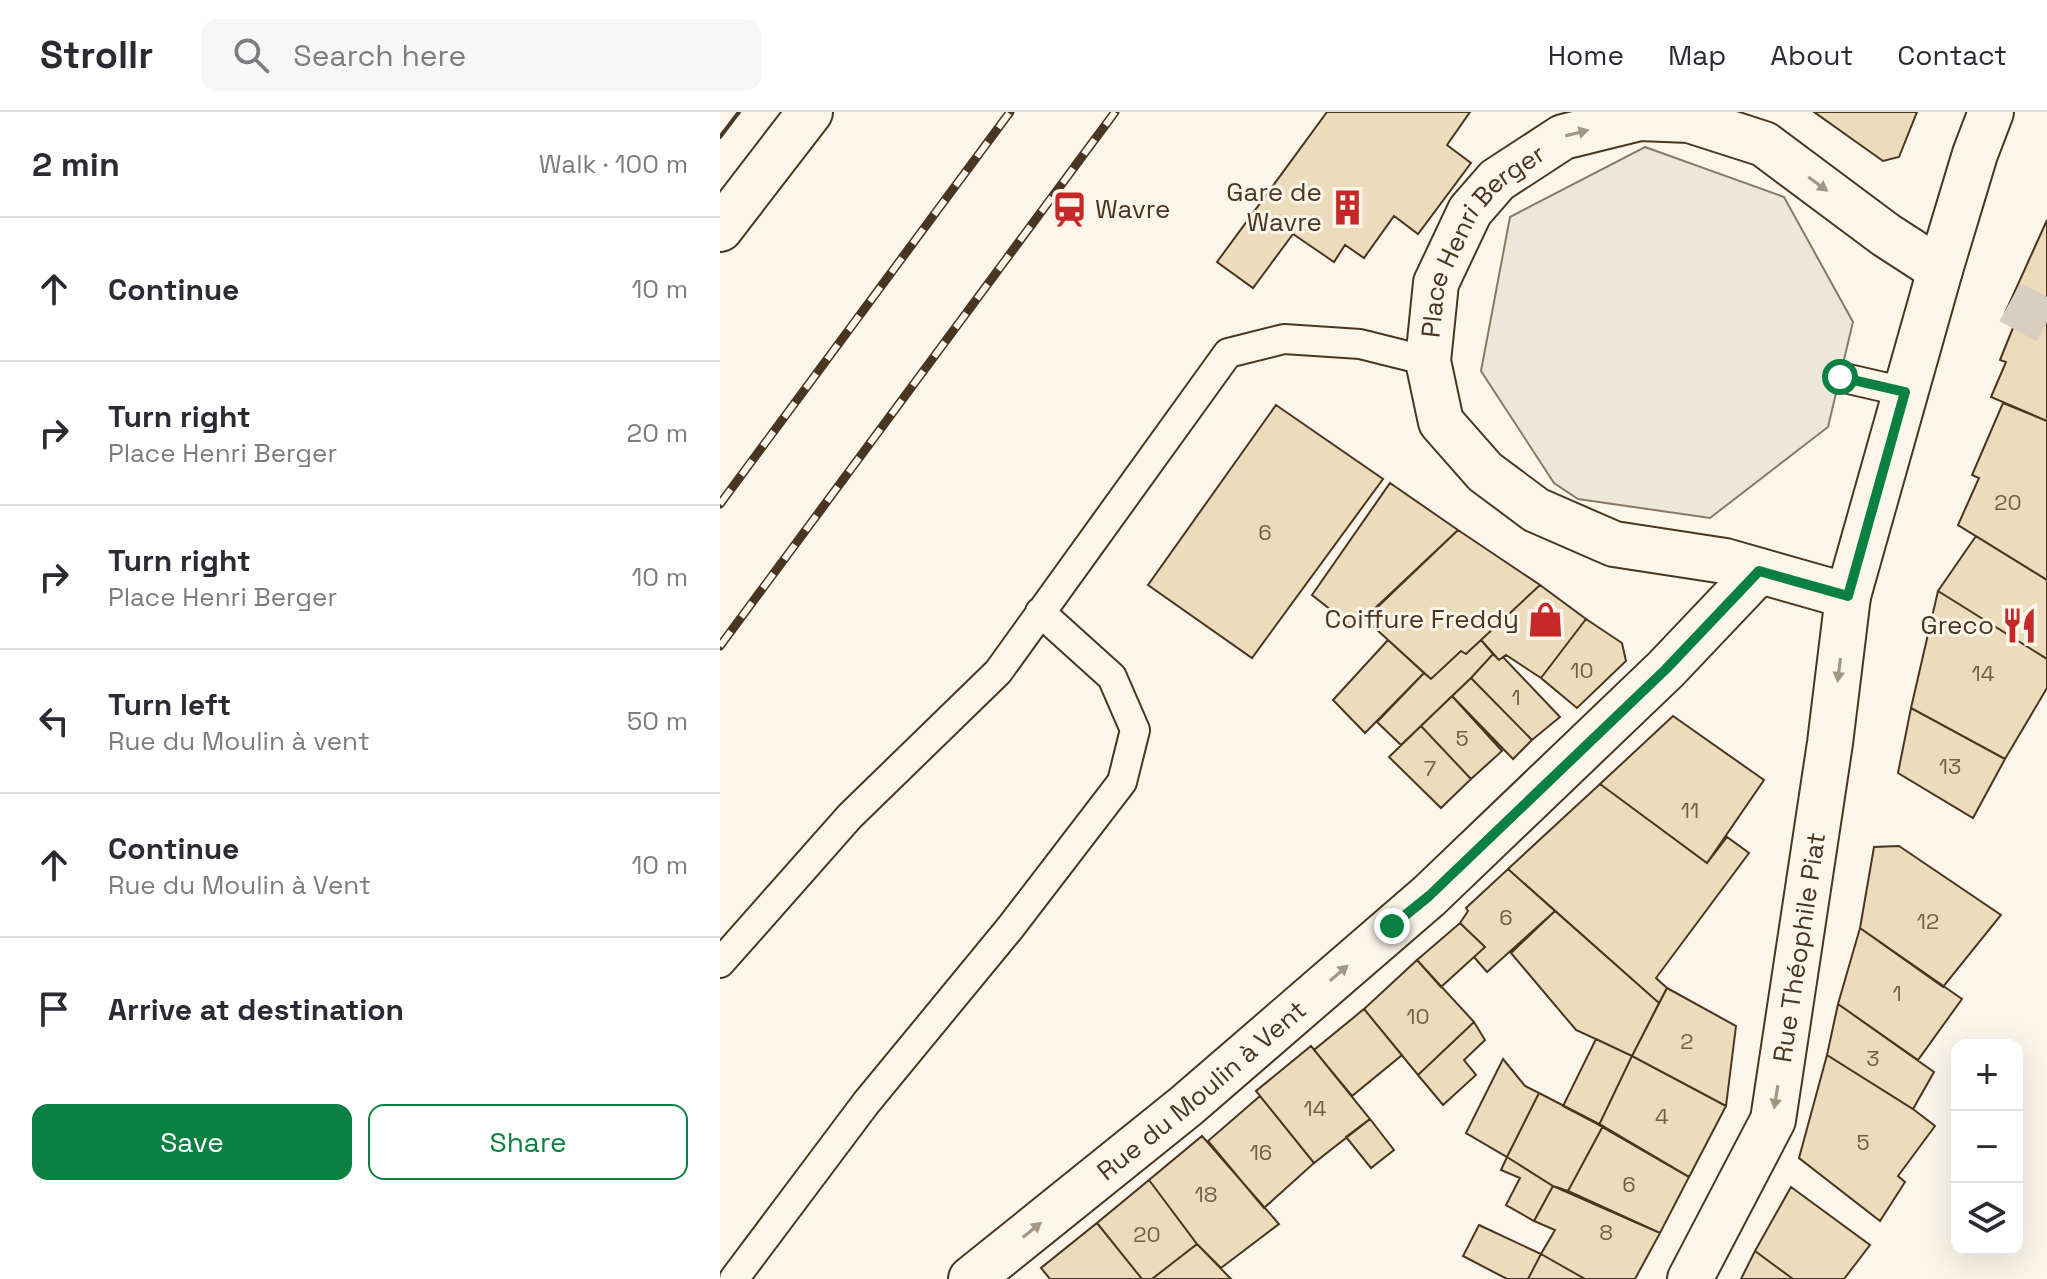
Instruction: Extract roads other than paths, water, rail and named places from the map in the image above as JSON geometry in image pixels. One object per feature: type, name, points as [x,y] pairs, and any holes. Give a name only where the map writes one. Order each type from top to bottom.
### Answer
[{"type":"street","points":[[720,229],[810,112]]},
{"type":"street","points":[[1848,596],[1940,270],[1991,112]]},
{"type":"street","name":"Place Henri Berger","points":[[1848,596],[1725,561],[1614,544],[1536,510],[1485,472],[1441,422],[1428,361],[1436,283],[1470,211],[1497,180],[1563,137],[1638,115],[1689,120],[1764,144],[1886,235],[1940,270]]},
{"type":"street","name":"Rue du Moulin à Vent","points":[[971,1279],[1186,1106],[1429,896],[1666,669],[1759,571]]},
{"type":"street","name":"Rue Théophile Piat","points":[[1690,1279],[1773,1120],[1830,743],[1848,596]]},
{"type":"lane","points":[[720,963],[850,816],[998,672],[1228,353],[1284,339],[1360,344],[1428,361]]},
{"type":"lane","points":[[1840,377],[1905,392]]},
{"type":"lane","points":[[734,1279],[866,1103],[1010,928],[1122,782],[1135,730],[1112,677],[1040,612]]},
{"type":"tunnel","points":[[2010,302],[2047,322]]},
{"type":"railway","points":[[720,504],[1010,112]]},
{"type":"railway","points":[[720,646],[1115,112]]},
{"type":"place","name":"Gare de Wavre","points":[[1348,207]]},
{"type":"place","name":"Wavre","points":[[1069,209]]},
{"type":"place","name":"Coiffure Freddy","points":[[1545,619]]},
{"type":"place","name":"Greco","points":[[2020,625]]}]
